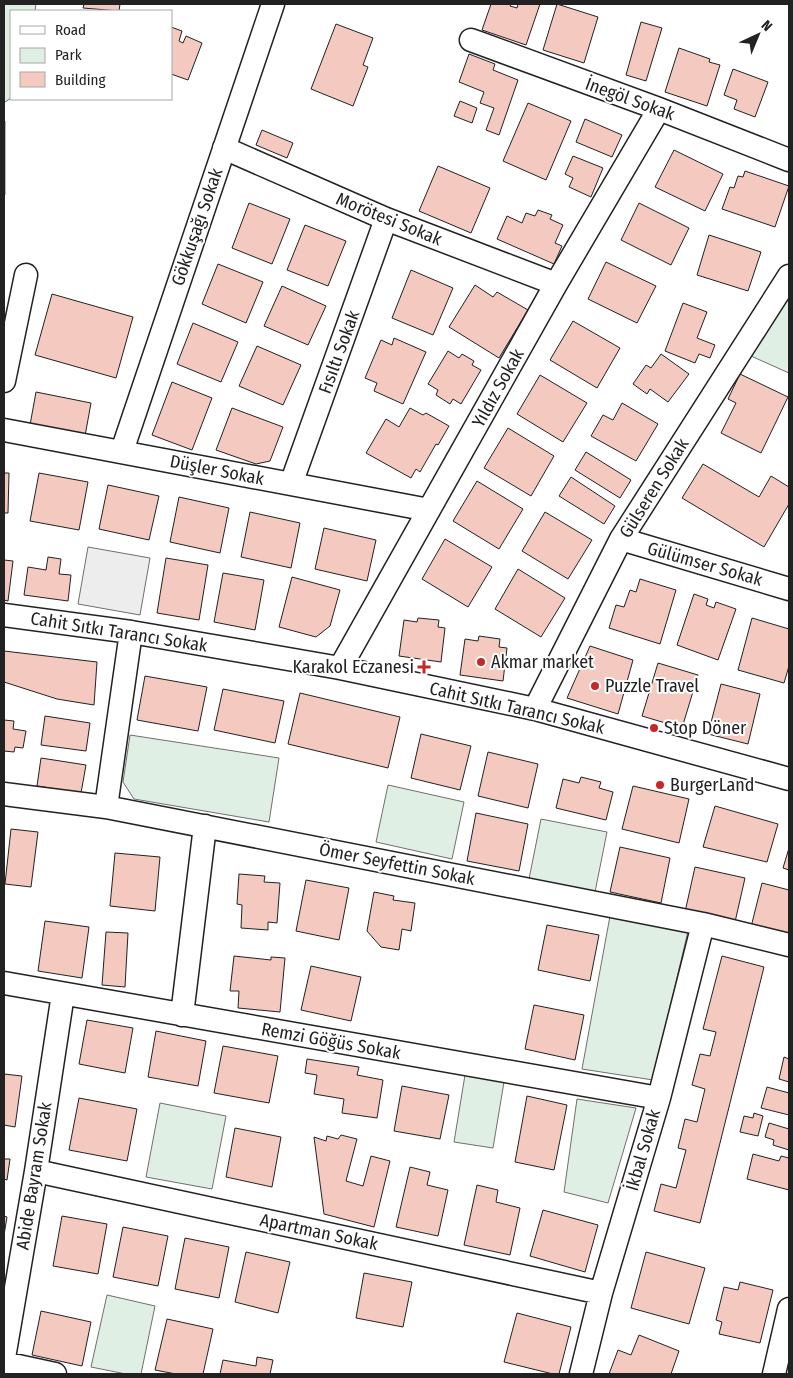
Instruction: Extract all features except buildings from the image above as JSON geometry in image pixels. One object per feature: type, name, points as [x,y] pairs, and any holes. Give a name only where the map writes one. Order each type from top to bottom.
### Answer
[{"type":"street","name":"Gökkuşağı Sokak","points":[[122,451],[273,4]]},
{"type":"street","name":"İnegöl Sokak","points":[[471,40],[659,109],[789,160]]},
{"type":"street","name":"Yıldız Sokak","points":[[340,668],[556,284],[659,109]]},
{"type":"street","name":"Morötesi Sokak","points":[[224,148],[386,219],[556,284]]},
{"type":"street","name":"Fısıltı Sokak","points":[[291,484],[386,219]]},
{"type":"street","points":[[4,381],[26,275]]},
{"type":"street","name":"Gülseren Sokak","points":[[535,709],[621,539],[789,276]]},
{"type":"street","name":"Düşler Sokak","points":[[4,430],[429,510]]},
{"type":"street","name":"Gülümser Sokak","points":[[621,539],[789,588]]},
{"type":"street","name":"Cahit Sıtkı Tarancı Sokak","points":[[4,615],[131,632],[340,668],[535,709],[789,779]]},
{"type":"street","points":[[106,807],[131,632]]},
{"type":"street","name":"Ömer Seyfettin Sokak","points":[[4,794],[106,807],[205,826],[703,924],[789,945]]},
{"type":"street","points":[[182,1015],[205,826]]},
{"type":"street","name":"İkbal Sokak","points":[[581,1374],[601,1293],[659,1098],[703,924]]},
{"type":"street","name":"Remzi Göğüs Sokak","points":[[4,983],[659,1098]]},
{"type":"street","name":"Abide Bayram Sokak","points":[[4,1358],[36,1172],[63,994]]},
{"type":"street","name":"Apartman Sokak","points":[[36,1172],[601,1293]]},
{"type":"street","points":[[774,1374],[789,1309]]},
{"type":"street","points":[[4,1363],[54,1374]]},
{"type":"green space","points":[[4,4],[36,4],[35,10],[10,10],[10,99],[4,101]]},
{"type":"green space","points":[[5,121],[5,195],[4,194]]},
{"type":"green space","points":[[789,293],[789,373],[751,356]]},
{"type":"green space","points":[[130,735],[279,758],[269,822],[134,799],[123,782]]},
{"type":"green space","points":[[388,785],[464,802],[452,859],[376,842]]},
{"type":"green space","points":[[541,819],[607,832],[595,892],[529,879]]},
{"type":"green space","points":[[610,916],[688,931],[653,1080],[582,1069]]},
{"type":"green space","points":[[465,1075],[504,1082],[493,1148],[454,1142]]},
{"type":"green space","points":[[577,1099],[636,1108],[608,1203],[564,1192]]},
{"type":"green space","points":[[160,1103],[226,1116],[212,1189],[146,1177]]},
{"type":"green space","points":[[107,1295],[155,1306],[141,1374],[126,1374],[91,1367]]},
{"type":"shaded area","points":[[88,547],[150,558],[140,615],[78,604]]},
{"type":"place","name":"Akmar market","points":[[481,662]]},
{"type":"place","name":"Karakol Eczanesi","points":[[424,667]]},
{"type":"place","name":"Puzzle Travel","points":[[595,686]]},
{"type":"place","name":"Stop Döner","points":[[654,728]]},
{"type":"place","name":"BurgerLand","points":[[660,785]]}]
